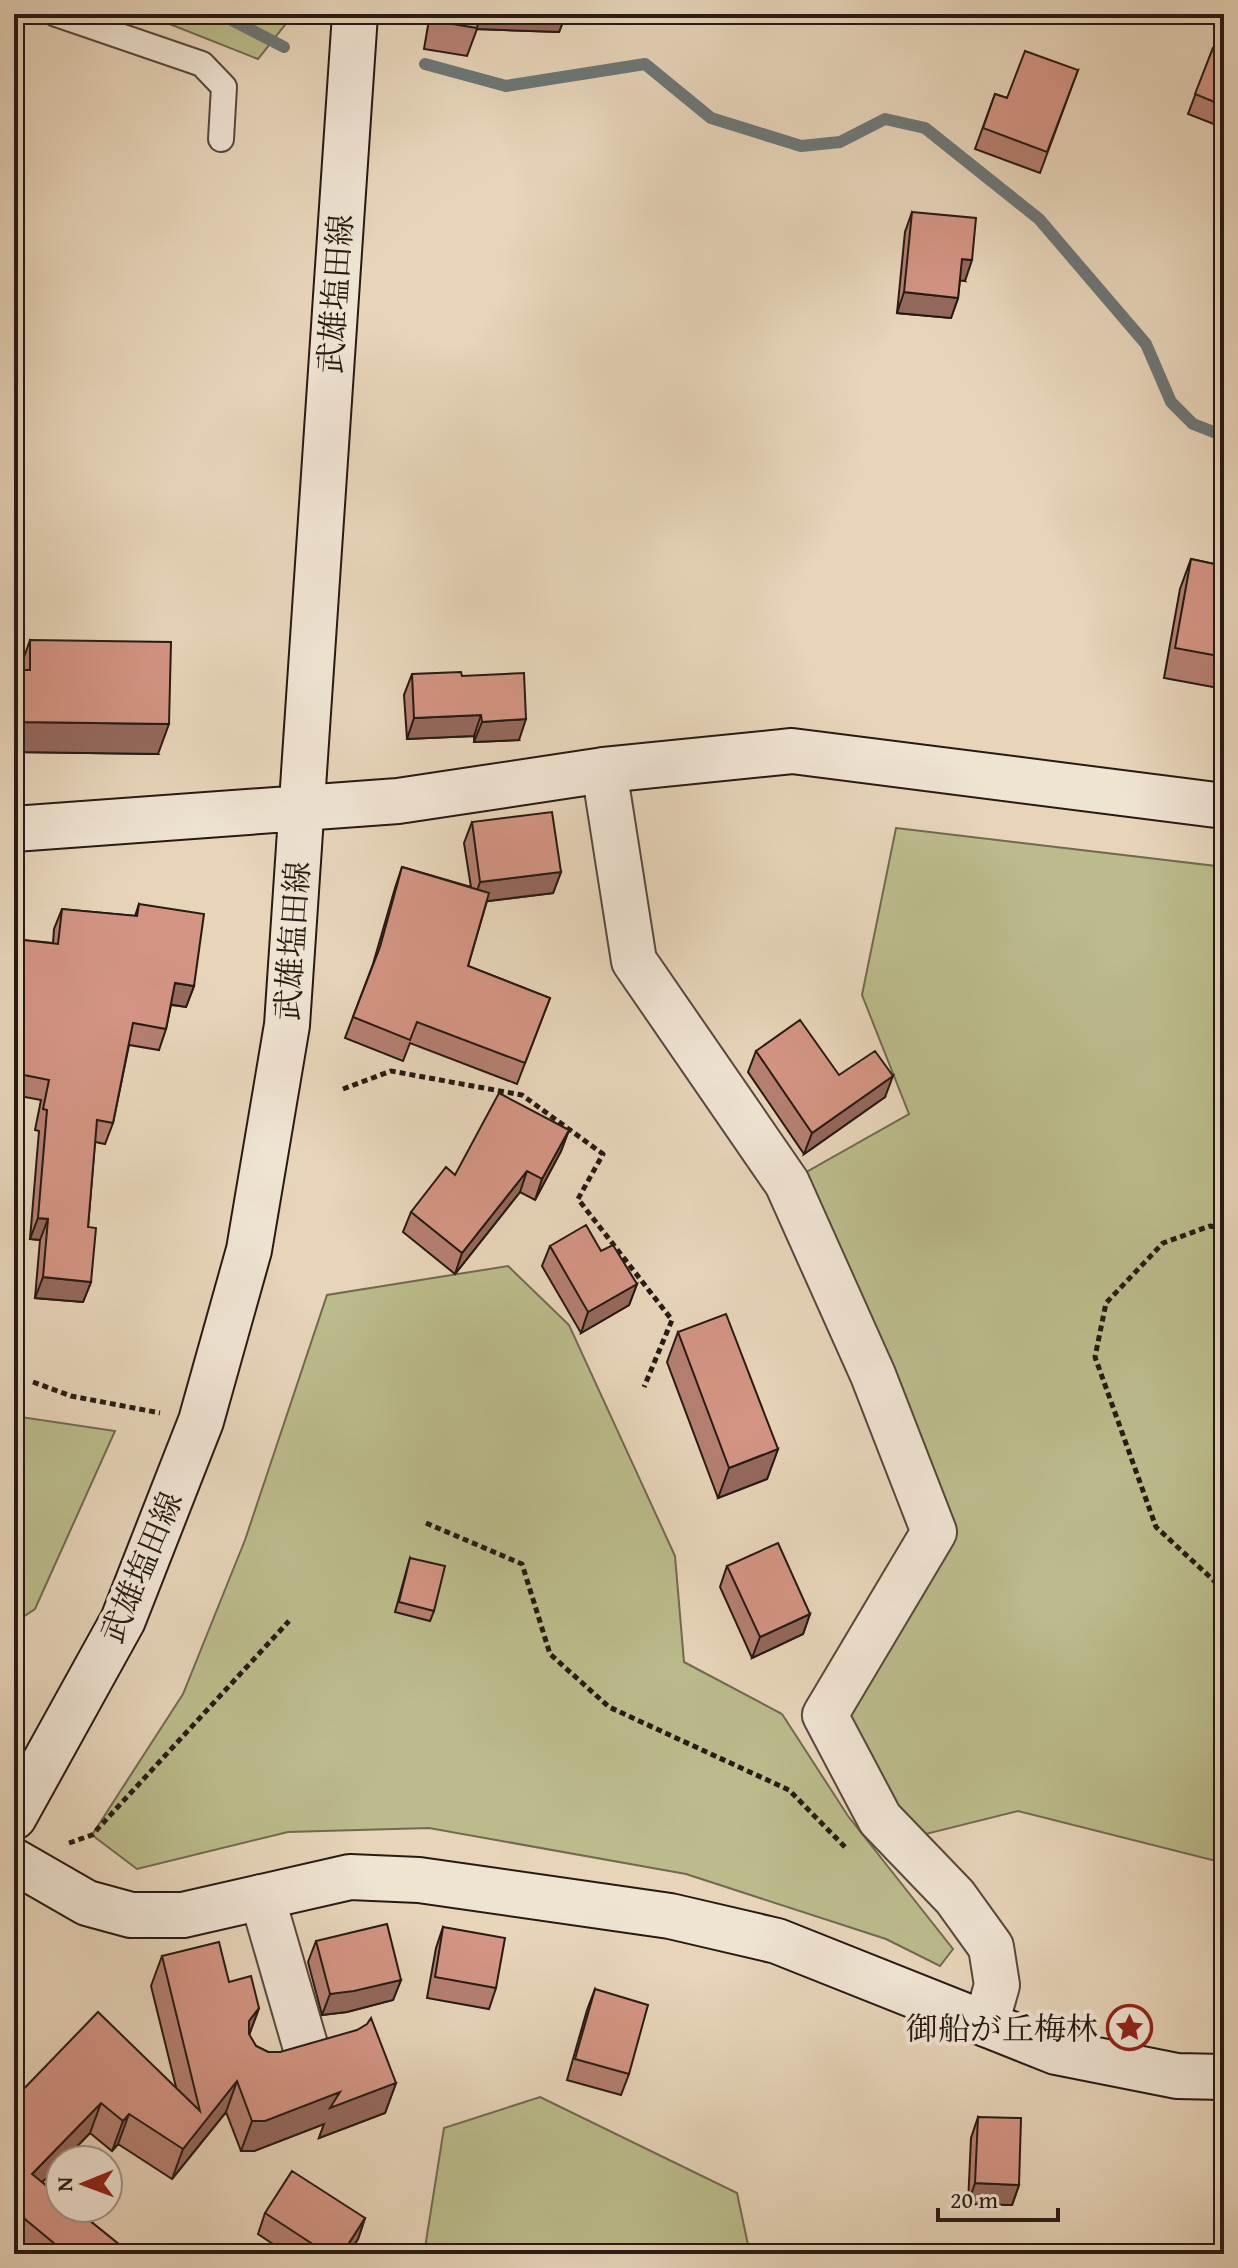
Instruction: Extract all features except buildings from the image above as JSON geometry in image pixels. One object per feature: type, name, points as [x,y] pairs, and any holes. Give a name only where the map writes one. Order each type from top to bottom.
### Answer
[{"type":"street","name":"武雄塩田線","points":[[14,1817],[123,1620],[201,1421],[249,1250],[287,1025],[355,14]]},
{"type":"street","points":[[14,829],[398,801],[604,770],[792,751],[1224,806]]},
{"type":"street","points":[[604,770],[634,961],[787,1183],[873,1375],[934,1532],[825,1715],[880,1819],[955,1897],[991,1947],[997,1985],[986,2024]]},
{"type":"street","points":[[14,1861],[87,1903],[131,1915],[183,1915],[350,1877],[419,1880],[670,1916],[777,1941],[1056,2052],[1177,2076],[1224,2077]]},
{"type":"street","points":[[262,1897],[322,2040],[262,2058]]},
{"type":"lane","points":[[56,14],[202,64],[224,87],[221,139]]},
{"type":"path","points":[[343,1089],[391,1071],[522,1095],[603,1154],[578,1199],[672,1320],[644,1387]]},
{"type":"path","points":[[1224,1229],[1210,1226],[1163,1243],[1106,1303],[1095,1357],[1156,1527],[1224,1590]]},
{"type":"path","points":[[33,1382],[71,1396],[201,1421]]},
{"type":"path","points":[[426,1523],[522,1564],[550,1654],[609,1707],[789,1790],[853,1857]]},
{"type":"path","points":[[58,1846],[92,1835],[289,1621]]},
{"type":"green space","points":[[137,14],[289,14],[288,21],[258,59]]},
{"type":"green space","points":[[896,828],[1224,867],[1224,1863],[1018,1811],[922,1835],[825,1715],[934,1532],[787,1183],[909,1114],[862,995]]},
{"type":"green space","points":[[508,1266],[569,1325],[675,1556],[684,1662],[782,1714],[848,1816],[953,1949],[940,1966],[886,1939],[686,1874],[429,1828],[288,1832],[137,1869],[92,1835],[183,1694],[245,1540],[327,1295]]},
{"type":"green space","points":[[14,1416],[115,1431],[35,1609],[14,1623]]},
{"type":"green space","points":[[540,2097],[737,2193],[750,2254],[424,2254],[444,2128]]},
{"type":"waterway","points":[[220,14],[284,47]]},
{"type":"waterway","points":[[425,64],[506,86],[645,64],[711,118],[801,146],[840,142],[885,119],[925,128],[1039,219],[1146,344],[1171,402],[1193,424],[1224,436]]},
{"type":"place","name":"御船が丘梅林","points":[[1129,2028]]}]
